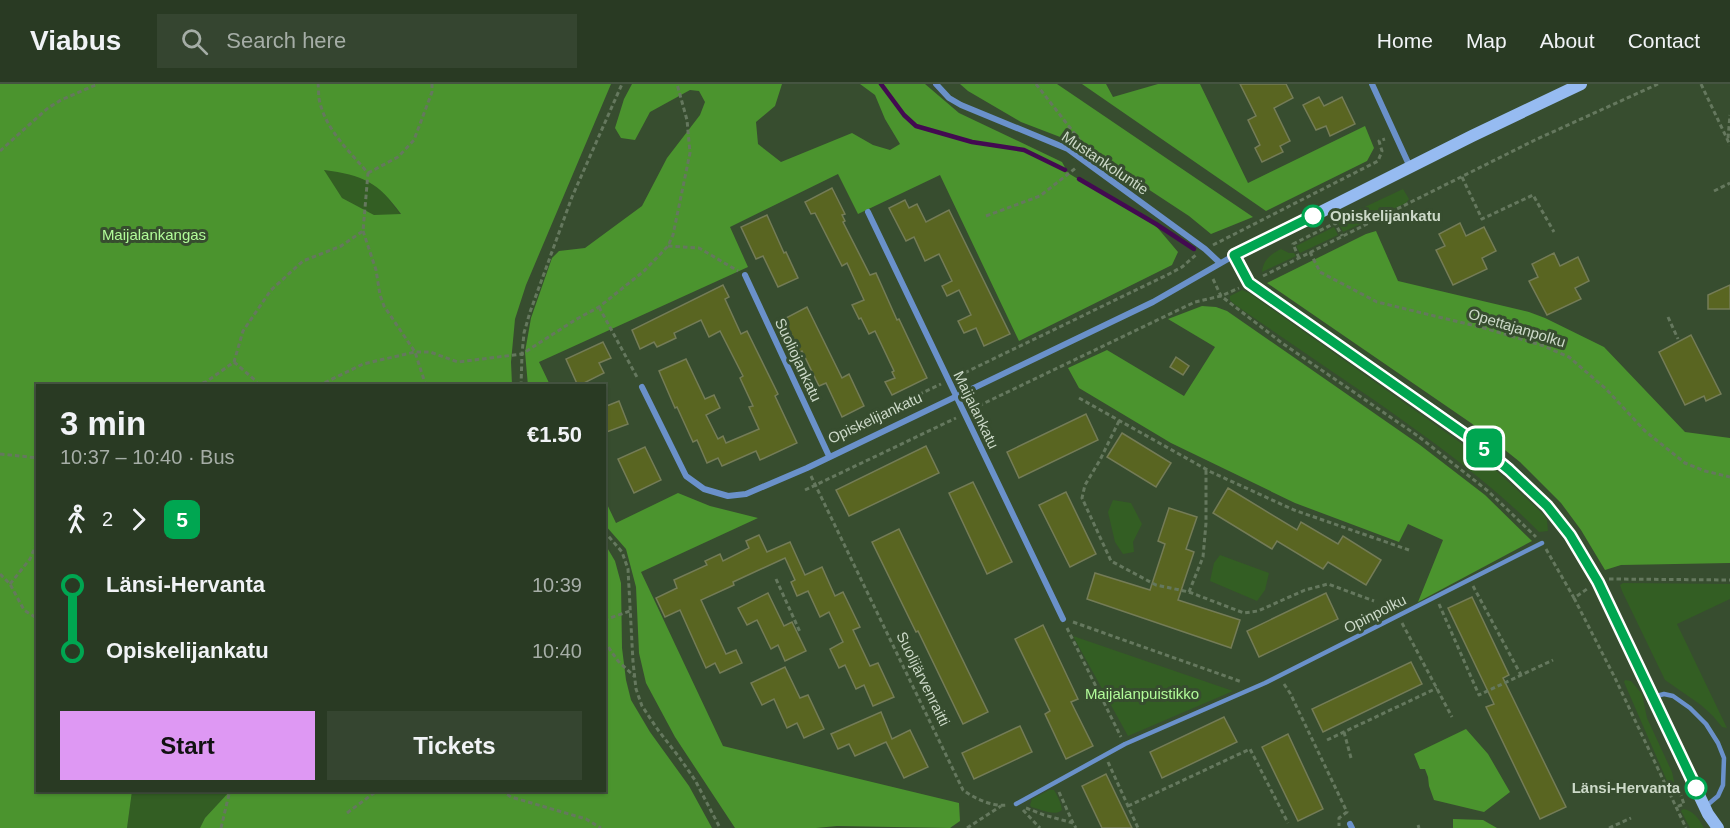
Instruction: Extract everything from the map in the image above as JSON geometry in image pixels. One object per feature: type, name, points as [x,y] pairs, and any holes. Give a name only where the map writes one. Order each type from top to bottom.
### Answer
[{"type":"main road","name":"Opiskelijankatu","points":[[1234,255],[1581,84]]},
{"type":"main road","points":[[1234,255],[1249,283],[1474,441],[1547,506],[1570,535],[1598,582],[1705,807],[1718,828]]},
{"type":"street","name":"Mustankoluntie","points":[[936,84],[949,99],[961,105],[1088,158],[1220,262]]},
{"type":"street","points":[[1372,84],[1411,168]]},
{"type":"street","name":"Maijalankatu","points":[[868,212],[1063,619]]},
{"type":"street","name":"Opiskelijankatu","points":[[642,387],[686,476],[704,489],[728,496],[746,494],[807,468],[1152,302],[1234,255]]},
{"type":"street","name":"Suoliojankatu","points":[[745,274],[829,456]]},
{"type":"lane","name":"Opinpolku","points":[[1016,804],[1125,744],[1265,683],[1542,543]]},
{"type":"lane","points":[[1395,608],[1398,616]]},
{"type":"lane","points":[[1653,697],[1664,694],[1673,696],[1690,708],[1706,724],[1718,743],[1724,758],[1723,785],[1718,795],[1705,807]]},
{"type":"path","points":[[0,151],[48,108],[98,84]]},
{"type":"path","points":[[318,84],[319,102],[325,117],[337,137],[369,173],[363,231],[376,270],[380,295],[395,324],[415,352],[425,384]]},
{"type":"path","points":[[369,173],[398,157],[414,140],[432,92],[432,84]]},
{"type":"path","points":[[520,384],[524,333],[530,312],[568,208],[622,84]]},
{"type":"path","points":[[322,384],[363,364],[415,352],[430,352],[458,362],[522,354],[574,320],[599,307],[644,271],[668,246],[690,153],[687,120],[677,84]]},
{"type":"path","points":[[986,216],[1040,196],[1088,158],[1070,126],[1036,84]]},
{"type":"path","points":[[805,490],[1195,302],[1221,296],[1249,283],[1545,135],[1658,84]]},
{"type":"path","points":[[1701,84],[1729,142]]},
{"type":"path","points":[[1729,142],[1730,114]]},
{"type":"path","points":[[822,442],[1169,274],[1205,249],[1378,161],[1382,151],[1379,141],[1395,134]]},
{"type":"path","points":[[1462,177],[1482,219],[1533,195],[1554,232]]},
{"type":"path","points":[[1714,191],[1730,183]]},
{"type":"path","points":[[1299,258],[1293,244],[1335,223],[1342,236]]},
{"type":"path","points":[[197,384],[206,382],[234,362],[243,331],[271,290],[303,261],[341,246],[363,231]]},
{"type":"path","points":[[668,246],[699,248],[745,274]]},
{"type":"path","name":"Opettajanpolku","points":[[1310,252],[1320,272],[1377,302],[1484,328],[1541,345],[1569,357],[1606,389],[1645,430],[1685,463],[1730,477]]},
{"type":"path","points":[[1221,296],[1282,343],[1418,436],[1488,491],[1542,543],[1574,598],[1615,678],[1686,828]]},
{"type":"path","points":[[599,307],[642,387]]},
{"type":"path","points":[[1668,317],[1678,339]]},
{"type":"path","points":[[234,362],[257,384]]},
{"type":"path","points":[[1078,398],[1206,469],[1294,510],[1409,550]]},
{"type":"path","points":[[1119,421],[1085,485],[1082,498],[1111,561],[1156,585],[1189,592],[1244,613],[1258,611],[1305,590],[1328,584],[1374,601]]},
{"type":"path","points":[[0,454],[36,458]]},
{"type":"path","name":"Suolijärvenraitti","points":[[807,468],[963,790],[974,798],[1002,806],[1016,804],[1073,823]]},
{"type":"path","points":[[1189,592],[1203,558],[1206,523],[1206,469]]},
{"type":"path","points":[[606,533],[622,552],[628,569],[630,632],[636,689],[642,706],[695,780],[720,828]]},
{"type":"path","points":[[10,584],[30,560],[36,545]]},
{"type":"path","points":[[0,574],[10,584],[24,610],[36,618]]},
{"type":"path","points":[[1574,598],[1598,582],[1610,578],[1730,580]]},
{"type":"path","points":[[776,579],[800,632]]},
{"type":"path","points":[[1469,580],[1521,675]]},
{"type":"path","points":[[1436,597],[1479,695],[1552,660]]},
{"type":"path","points":[[606,619],[630,611]]},
{"type":"path","points":[[1398,616],[1452,717]]},
{"type":"path","points":[[1063,619],[1125,744]]},
{"type":"path","points":[[606,644],[618,661],[635,678]]},
{"type":"path","points":[[1327,740],[1437,688]]},
{"type":"path","points":[[1344,732],[1351,758]]},
{"type":"path","points":[[1128,806],[1251,749],[1288,823]]},
{"type":"path","points":[[1104,755],[1138,828]]},
{"type":"path","points":[[1055,782],[1076,828]]},
{"type":"path","points":[[1669,791],[1678,787],[1684,804],[1676,807]]},
{"type":"path","points":[[221,828],[230,792]]},
{"type":"path","points":[[347,813],[375,792]]},
{"type":"path","points":[[504,792],[511,797],[586,819],[601,828]]},
{"type":"path","points":[[1016,804],[1040,828]]},
{"type":"path","points":[[969,827],[1002,806]]},
{"type":"path","points":[[1609,828],[1631,818]]},
{"type":"green space","name":"Maijalankangas","points":[[0,84],[611,84],[526,285],[515,319],[511,362],[512,384],[36,384],[36,792],[132,792],[127,828],[0,828]],"holes":[[[324,170],[349,174],[377,187],[401,214],[374,215],[342,198]]]},
{"type":"green space","points":[[632,84],[782,84],[775,106],[756,122],[758,144],[781,162],[852,133],[873,145],[890,150],[900,144],[885,119],[875,95],[860,84],[925,84],[959,113],[1062,162],[1068,173],[1156,226],[1178,252],[1172,265],[1019,341],[940,175],[858,214],[838,174],[730,227],[748,267],[539,362],[550,384],[528,384],[525,352],[531,318],[552,258],[559,251],[585,248],[642,206],[667,158],[700,115],[705,102],[699,91],[690,90],[650,112],[635,140],[621,138],[615,128],[624,99]]},
{"type":"green space","points":[[960,84],[1057,84],[1253,217],[1211,234],[1189,216],[1081,145],[1021,122]]},
{"type":"green space","points":[[1082,84],[1106,84],[1113,97],[1158,84],[1200,84],[1248,183],[1365,126],[1374,148],[1367,161],[1266,211]]},
{"type":"green space","points":[[323,170],[351,173],[381,189],[401,215],[374,215],[342,198]]},
{"type":"green space","points":[[1403,189],[1409,199],[1406,203],[1343,232],[1337,220]]},
{"type":"green space","points":[[1334,227],[1338,235],[1300,253],[1296,246]]},
{"type":"green space","points":[[1376,231],[1398,281],[1529,312],[1545,318],[1604,347],[1685,432],[1730,438],[1730,563],[1621,565],[1605,570],[1581,530],[1561,503],[1520,462],[1471,423],[1267,283]]},
{"type":"green space","points":[[1281,249],[1294,253],[1296,256],[1262,272],[1268,258]]},
{"type":"green space","points":[[1242,290],[1485,460],[1544,515],[1548,531],[1539,532],[1520,513],[1439,446],[1234,304],[1230,296]]},
{"type":"green space","points":[[1202,306],[1227,311],[1420,445],[1485,495],[1532,541],[1418,602],[1443,540],[1408,524],[1399,542],[1295,503],[1171,443],[1079,388],[1068,368],[1107,350],[1184,396],[1215,347],[1168,319]]},
{"type":"green space","points":[[678,493],[710,506],[758,518],[641,572],[723,746],[959,803],[960,821],[950,828],[837,826],[735,828],[675,737],[646,683],[639,653],[636,587],[626,549],[606,526],[606,502],[616,523]]},
{"type":"green space","points":[[1113,500],[1131,503],[1142,524],[1133,542],[1134,552],[1123,554],[1115,542],[1108,512]]},
{"type":"green space","points":[[606,546],[615,561],[621,583],[622,648],[631,700],[650,732],[689,786],[712,828],[200,828],[205,818],[229,792],[606,792]]},
{"type":"green space","points":[[1220,555],[1269,573],[1265,590],[1257,601],[1210,581],[1214,563]]},
{"type":"green space","points":[[1623,583],[1730,584],[1730,599],[1677,624],[1727,728],[1722,727],[1701,705],[1665,680],[1622,591],[1620,585]]},
{"type":"green space","name":"Maijalanpuistikko","points":[[1073,636],[1233,691],[1128,736]]},
{"type":"green space","points":[[1625,680],[1631,681],[1642,694],[1647,718],[1672,772],[1673,785],[1667,781]]},
{"type":"green space","points":[[1466,729],[1488,754],[1510,792],[1484,812],[1434,800],[1425,769],[1420,769],[1414,754]]},
{"type":"green space","points":[[1049,790],[1054,790],[1062,810],[1051,813],[1031,807],[1032,799]]},
{"type":"green space","points":[[132,792],[229,792],[205,818],[200,828],[127,828]]},
{"type":"green space","points":[[1683,809],[1693,813],[1704,828],[1690,828],[1681,811]]},
{"type":"green space","points":[[1453,819],[1483,820],[1497,828],[1453,828]]},
{"type":"building","points":[[1240,84],[1286,84],[1293,98],[1274,108],[1290,141],[1280,146],[1283,152],[1262,162],[1255,148],[1260,145],[1248,120],[1256,116]]},
{"type":"building","points":[[1319,97],[1324,106],[1342,97],[1355,124],[1330,136],[1326,126],[1316,130],[1303,105]]},
{"type":"building","points":[[832,188],[845,214],[842,215],[845,221],[843,222],[870,275],[876,273],[927,378],[892,395],[885,382],[895,378],[892,372],[894,371],[875,331],[869,334],[852,305],[864,300],[847,263],[842,266],[815,213],[811,214],[805,202]]},
{"type":"building","points":[[905,200],[909,208],[917,204],[926,222],[949,210],[1010,334],[984,346],[976,328],[964,333],[958,321],[971,315],[959,290],[947,296],[942,286],[952,281],[939,254],[925,261],[914,237],[906,241],[889,208]]},
{"type":"building","points":[[767,215],[798,278],[778,287],[763,256],[756,259],[741,227]]},
{"type":"building","points":[[1460,223],[1466,236],[1484,227],[1496,251],[1482,258],[1487,269],[1453,285],[1436,250],[1445,246],[1439,234]]},
{"type":"building","points":[[1554,253],[1560,266],[1578,257],[1589,281],[1575,288],[1581,299],[1547,315],[1529,281],[1538,277],[1532,264]]},
{"type":"building","points":[[723,285],[729,297],[725,299],[741,334],[747,331],[778,394],[775,396],[797,443],[760,460],[756,451],[722,466],[718,458],[707,463],[697,440],[693,442],[659,371],[686,359],[705,399],[714,395],[720,408],[706,415],[718,439],[723,436],[726,443],[759,429],[749,407],[753,406],[740,378],[743,376],[720,331],[709,337],[701,320],[674,333],[676,338],[657,347],[654,342],[640,349],[632,330]]},
{"type":"building","points":[[1730,285],[1730,309],[1708,309],[1708,295]]},
{"type":"building","points":[[807,307],[842,378],[849,374],[864,406],[842,417],[826,383],[819,386],[784,319]]},
{"type":"building","points":[[1691,335],[1721,394],[1706,401],[1704,396],[1685,405],[1659,352]]},
{"type":"building","points":[[603,342],[611,358],[599,363],[604,373],[582,384],[577,384],[566,359]]},
{"type":"building","points":[[1176,357],[1189,366],[1183,375],[1170,367]]},
{"type":"building","points":[[619,401],[628,424],[606,432],[606,406]]},
{"type":"building","points":[[1086,414],[1098,440],[1019,478],[1007,452]]},
{"type":"building","points":[[1122,433],[1171,463],[1156,487],[1107,457]]},
{"type":"building","points":[[926,446],[939,473],[849,516],[836,490]]},
{"type":"building","points":[[645,447],[661,480],[634,493],[618,459]]},
{"type":"building","points":[[973,482],[1012,562],[987,574],[949,493]]},
{"type":"building","points":[[1228,488],[1297,530],[1301,522],[1338,544],[1343,536],[1381,560],[1366,585],[1328,562],[1323,569],[1277,541],[1272,549],[1213,513]]},
{"type":"building","points":[[1066,492],[1096,554],[1070,567],[1039,505]]},
{"type":"building","points":[[1169,508],[1197,517],[1186,549],[1194,552],[1178,600],[1240,620],[1231,648],[1087,599],[1095,573],[1150,590],[1165,544],[1158,541]]},
{"type":"building","points":[[899,529],[988,712],[963,724],[872,542]]},
{"type":"building","points":[[759,535],[767,552],[790,542],[805,575],[822,567],[835,596],[843,592],[860,627],[853,630],[870,666],[878,663],[894,697],[873,706],[864,685],[856,689],[845,665],[839,668],[830,649],[843,642],[829,612],[820,617],[808,591],[797,596],[791,582],[795,580],[785,558],[701,600],[726,654],[736,650],[742,663],[720,673],[715,663],[706,668],[680,610],[665,617],[656,598],[677,588],[674,580],[707,565],[705,561],[720,554],[723,561],[749,548],[746,541]]},
{"type":"building","points":[[768,593],[784,626],[792,622],[806,651],[785,661],[778,645],[771,649],[757,620],[747,625],[738,608]]},
{"type":"building","points":[[1326,593],[1338,619],[1259,657],[1247,631]]},
{"type":"building","points":[[1472,597],[1509,675],[1503,678],[1566,807],[1540,819],[1486,707],[1494,704],[1448,608]]},
{"type":"building","points":[[1043,625],[1078,699],[1071,702],[1093,746],[1066,759],[1045,714],[1050,711],[1015,639]]},
{"type":"building","points":[[1411,662],[1422,684],[1323,732],[1312,709]]},
{"type":"building","points":[[785,667],[800,698],[808,695],[824,729],[804,738],[797,723],[787,728],[774,699],[762,705],[751,683]]},
{"type":"building","points":[[881,712],[892,739],[910,730],[928,767],[904,778],[886,742],[855,756],[849,744],[838,749],[831,734]]},
{"type":"building","points":[[1224,717],[1237,742],[1162,778],[1150,752]]},
{"type":"building","points":[[1020,726],[1032,752],[974,779],[962,753]]},
{"type":"building","points":[[1288,734],[1323,809],[1298,821],[1262,747]]},
{"type":"building","points":[[1106,774],[1132,828],[1102,828],[1082,786]]},
{"type":"waterway","points":[[881,84],[904,115],[916,126],[972,142],[1024,150],[1065,170]]},
{"type":"waterway","points":[[1079,179],[1194,249]]},
{"type":"bus line","name":"5","points":[[1313,216],[1234,255],[1249,283],[1474,441],[1547,506],[1570,535],[1598,582],[1696,788]]},
{"type":"place","name":"Opiskelijankatu","points":[[1313,216]]},
{"type":"place","name":"Länsi-Hervanta","points":[[1696,788]]}]
